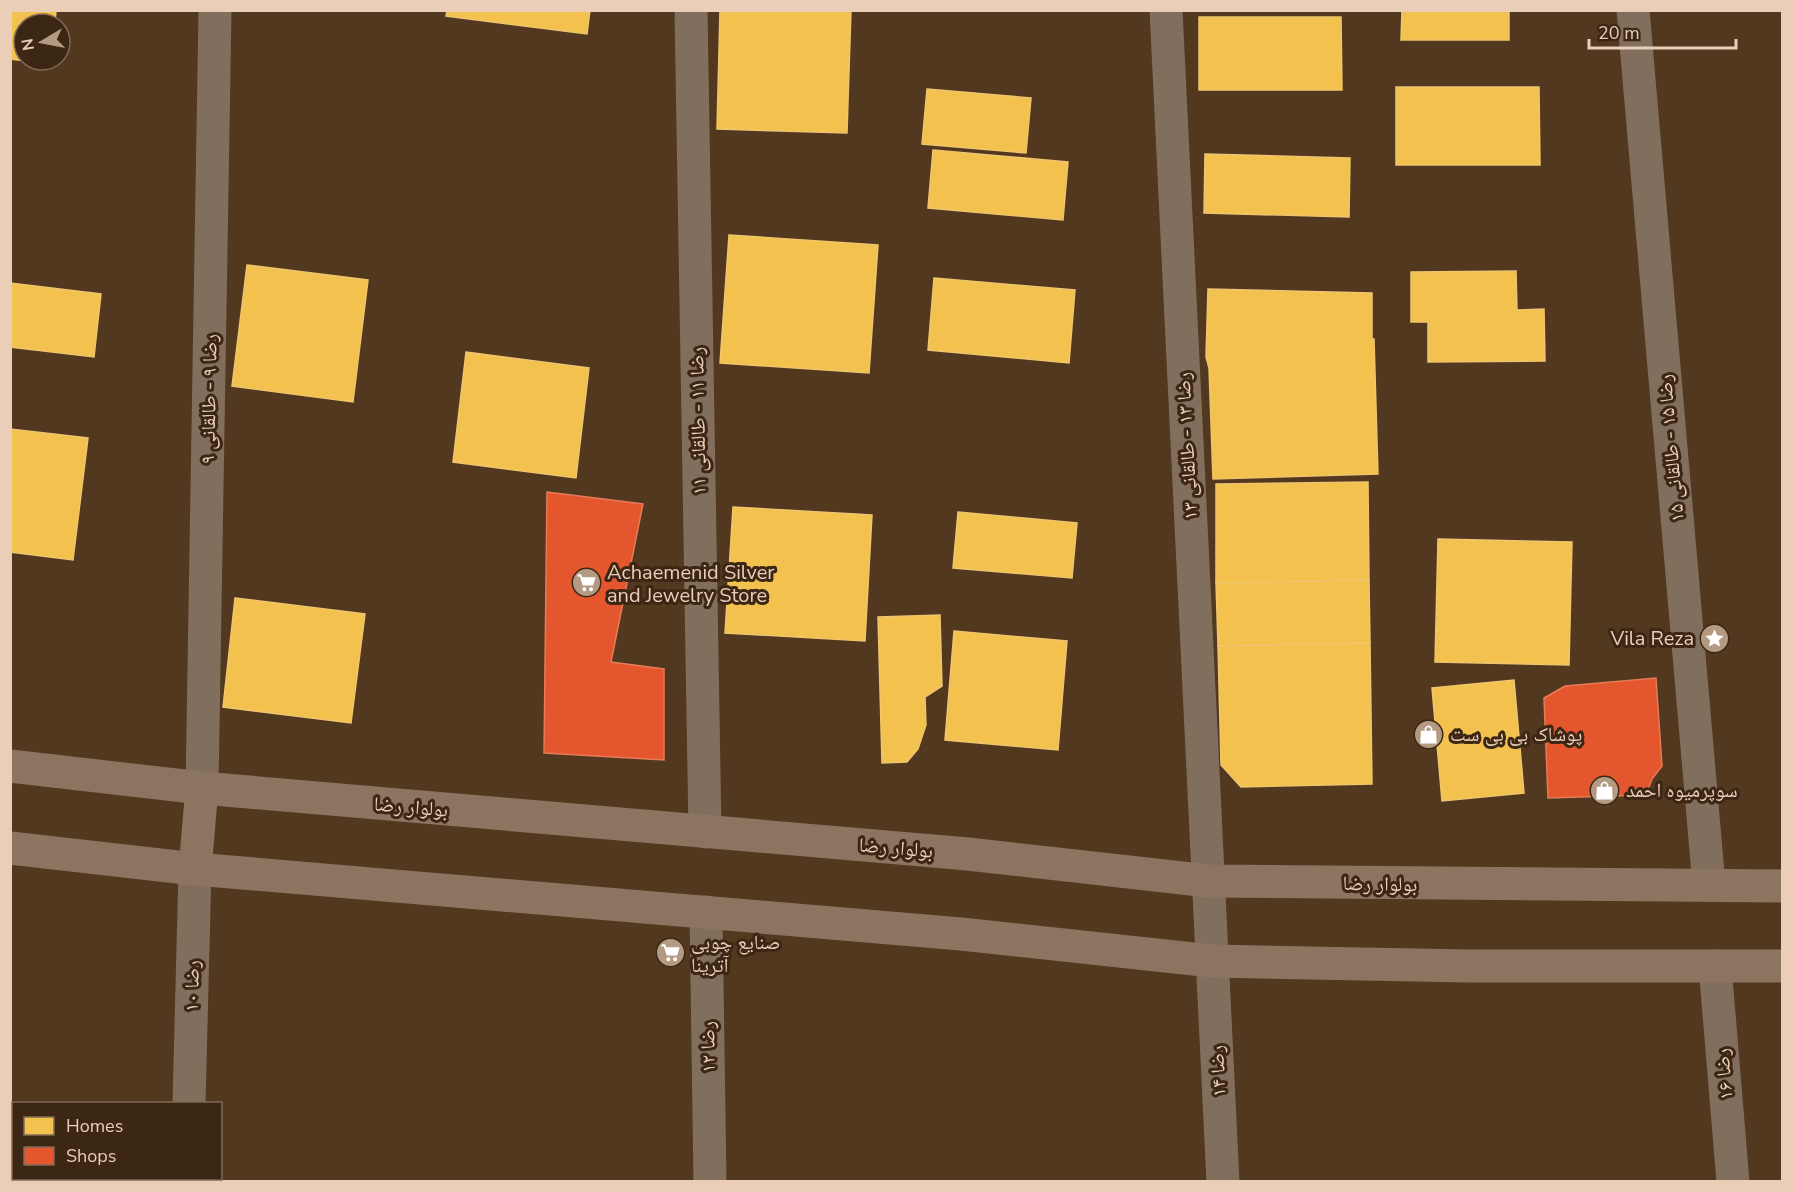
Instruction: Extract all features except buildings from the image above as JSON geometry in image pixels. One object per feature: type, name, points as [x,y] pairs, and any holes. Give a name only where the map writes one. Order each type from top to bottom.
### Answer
[{"type":"street","name":"رضا ۹ - طالقانی ۹","points":[[202,788],[216,10]]},
{"type":"street","name":"رضا ۱۱ - طالقانی ۱۱","points":[[691,10],[705,832]]},
{"type":"street","name":"رضا ۱۳ - طالقانی ۱۳","points":[[1166,10],[1212,961]]},
{"type":"street","name":"رضا ۱۵ - طالقانی ۱۵","points":[[1633,10],[1709,885]]},
{"type":"street","name":"بولوار رضا","points":[[10,766],[202,788],[968,854],[1209,881],[1782,886]]},
{"type":"street","points":[[195,869],[202,788]]},
{"type":"street","points":[[10,848],[195,869],[961,934],[1212,961],[1782,966]]},
{"type":"street","name":"رضا ۱۰","points":[[189,1102],[195,869]]},
{"type":"street","name":"رضا ۱۲","points":[[706,912],[710,1182]]},
{"type":"street","name":"رضا ۱۴","points":[[1212,961],[1223,1182]]},
{"type":"street","name":"رضا ۱۶","points":[[1716,966],[1732,1182]]},
{"type":"place","name":"Achaemenid Silver and Jewelry Store","points":[[586,583]]},
{"type":"place","name":"Vila Reza","points":[[1715,638]]},
{"type":"place","name":"پوشاک بی بی ست","points":[[1429,734]]},
{"type":"place","name":"سوپرمیوه احمد","points":[[1605,790]]},
{"type":"place","name":"صنایع چوبی آترینا","points":[[670,953]]}]
